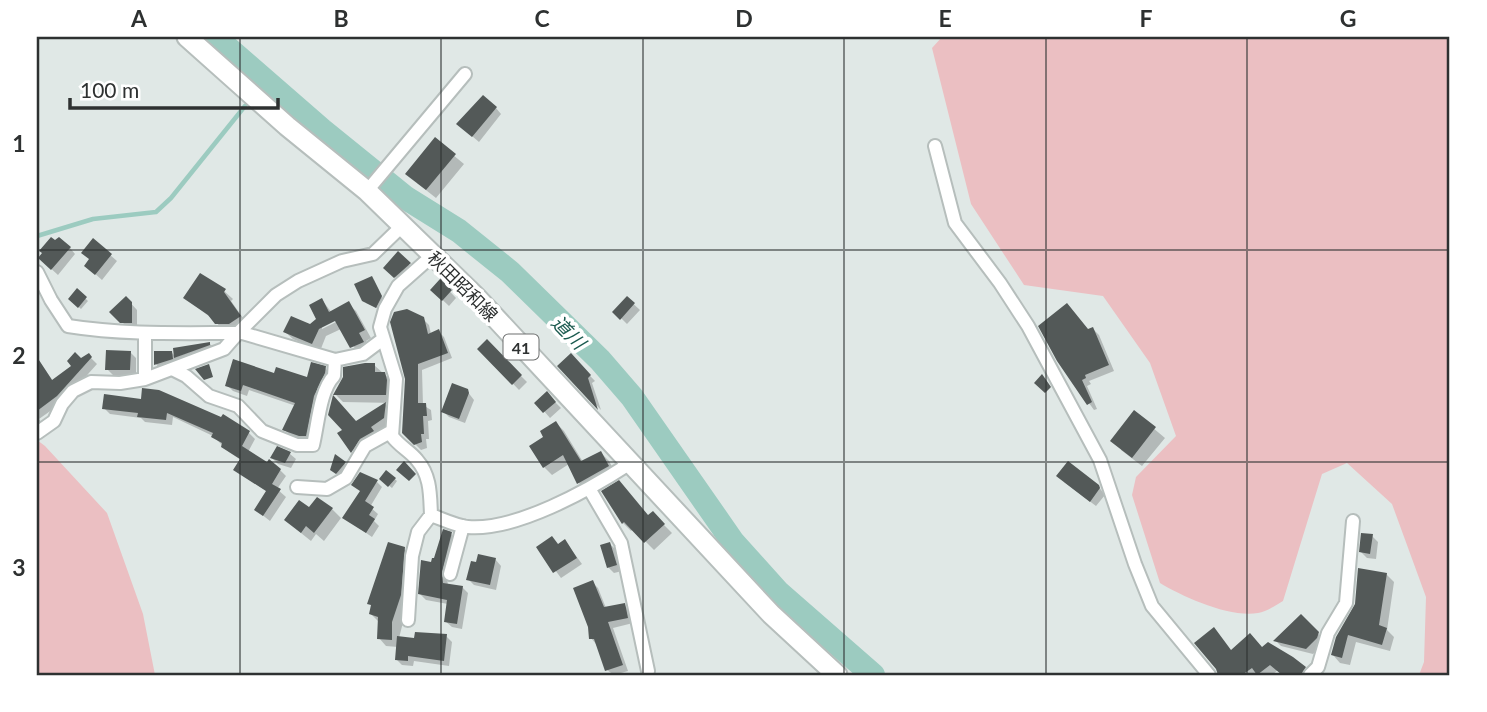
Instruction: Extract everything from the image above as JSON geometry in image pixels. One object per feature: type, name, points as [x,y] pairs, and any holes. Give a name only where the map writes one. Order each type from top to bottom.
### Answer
[{"type":"main road","name":"秋田昭和線","points":[[187,37],[287,126],[367,191],[477,298],[771,614],[837,675]]},
{"type":"street","points":[[367,191],[465,74]]},
{"type":"street","points":[[935,146],[955,223],[1000,282],[1028,326],[1100,460],[1152,606],[1209,675]]},
{"type":"street","points":[[37,433],[54,421],[73,390],[91,382],[120,383],[145,379],[224,349],[276,295],[342,261],[373,254],[402,226]]},
{"type":"street","points":[[408,620],[412,556],[418,532],[431,515],[429,479],[417,459],[399,446],[392,436],[396,379],[380,327],[385,309],[398,286],[433,255]]},
{"type":"street","points":[[37,272],[68,326],[145,333],[239,332],[335,360],[363,354],[383,339]]},
{"type":"street","points":[[145,333],[145,379]]},
{"type":"street","points":[[172,369],[186,376],[209,396],[238,405],[262,431],[297,445],[313,445],[324,393],[328,381],[334,376],[335,360]]},
{"type":"street","points":[[297,487],[327,489],[346,478],[365,446],[392,431]]},
{"type":"street","points":[[431,515],[463,526],[490,526],[524,517],[590,490],[629,464]]},
{"type":"street","points":[[590,490],[621,543],[648,671]]},
{"type":"street","points":[[1310,675],[1318,667],[1328,633],[1346,603],[1353,521]]},
{"type":"street","points":[[450,574],[463,526]]},
{"type":"shaded area","points":[[942,37],[1450,37],[1450,675],[1419,675],[1424,662],[1426,597],[1392,504],[1347,463],[1322,474],[1283,601],[1261,612],[1247,614],[1194,600],[1160,583],[1132,495],[1136,477],[1176,436],[1150,363],[1103,296],[1024,285],[971,204],[932,48]]},
{"type":"shaded area","points":[[37,440],[107,513],[143,614],[155,675],[37,675]]},
{"type":"building","points":[[483,95],[497,107],[472,137],[456,124]]},
{"type":"building","points":[[435,137],[456,154],[426,190],[405,174]]},
{"type":"building","points":[[51,237],[55,240],[59,237],[71,247],[51,270],[38,258],[42,253],[39,251]]},
{"type":"building","points":[[93,238],[112,254],[95,275],[84,266],[89,259],[81,253]]},
{"type":"building","points":[[398,251],[411,263],[394,278],[383,268]]},
{"type":"building","points":[[200,273],[226,289],[224,292],[241,316],[229,324],[215,324],[208,315],[183,298]]},
{"type":"building","points":[[372,276],[382,296],[376,308],[362,301],[354,284]]},
{"type":"building","points":[[440,279],[452,290],[442,301],[430,290]]},
{"type":"building","points":[[77,288],[87,297],[78,308],[68,299]]},
{"type":"building","points":[[126,296],[132,302],[132,323],[120,323],[109,312]]},
{"type":"building","points":[[627,296],[635,303],[620,320],[612,312]]},
{"type":"building","points":[[322,298],[329,312],[349,301],[365,330],[359,333],[364,342],[350,348],[335,321],[319,329],[312,344],[283,332],[291,316],[310,324],[316,319],[309,305]]},
{"type":"building","points":[[1067,303],[1088,329],[1093,327],[1109,365],[1085,375],[1086,378],[1082,380],[1092,402],[1087,405],[1057,361],[1038,326]]},
{"type":"building","points":[[407,309],[424,317],[428,334],[439,329],[448,353],[418,364],[418,403],[426,403],[427,416],[423,416],[422,442],[414,445],[402,433],[405,379],[390,322],[394,312]]},
{"type":"building","points":[[487,339],[522,375],[512,385],[477,349]]},
{"type":"building","points":[[210,342],[210,345],[174,358],[173,348]]},
{"type":"building","points":[[106,350],[131,351],[130,370],[105,370]]},
{"type":"building","points":[[154,351],[172,351],[173,359],[154,365]]},
{"type":"building","points":[[75,352],[81,358],[89,353],[92,357],[57,396],[37,411],[37,357],[52,380],[71,366],[67,361]]},
{"type":"building","points":[[571,353],[591,375],[588,378],[598,410],[557,366]]},
{"type":"building","points":[[233,359],[274,373],[276,367],[307,377],[311,362],[326,366],[314,396],[306,436],[282,430],[295,403],[243,385],[241,391],[225,386]]},
{"type":"building","points":[[375,363],[375,372],[385,372],[386,395],[333,395],[343,377],[343,367]]},
{"type":"building","points":[[209,364],[213,377],[204,380],[195,369]]},
{"type":"building","points":[[1042,374],[1051,387],[1045,393],[1034,383]]},
{"type":"building","points":[[452,383],[468,389],[469,393],[459,419],[441,412]]},
{"type":"building","points":[[142,388],[159,390],[221,417],[223,414],[250,431],[242,446],[267,462],[269,459],[281,469],[272,484],[281,489],[263,516],[254,510],[266,491],[233,470],[240,459],[221,447],[222,443],[211,437],[213,433],[167,413],[166,420],[137,417],[138,413],[102,409],[104,394],[141,399]]},
{"type":"building","points":[[547,391],[556,402],[543,413],[534,403]]},
{"type":"building","points":[[333,395],[356,421],[386,402],[384,418],[371,427],[374,431],[360,439],[351,453],[337,433],[342,430],[328,415]]},
{"type":"building","points":[[1134,410],[1156,427],[1132,458],[1110,441]]},
{"type":"building","points":[[556,421],[581,461],[601,451],[609,466],[577,484],[563,455],[543,468],[529,446],[543,437],[540,431]]},
{"type":"building","points":[[277,446],[291,452],[285,463],[270,458]]},
{"type":"building","points":[[335,454],[346,462],[336,474],[330,470]]},
{"type":"building","points":[[404,461],[416,474],[409,481],[396,470]]},
{"type":"building","points":[[1068,461],[1099,485],[1100,488],[1090,502],[1056,476]]},
{"type":"building","points":[[386,470],[396,478],[388,487],[379,479]]},
{"type":"building","points":[[360,472],[378,480],[365,501],[374,507],[369,515],[375,519],[366,533],[342,518],[360,491],[351,485]]},
{"type":"building","points":[[619,480],[648,515],[653,511],[665,524],[644,543],[624,522],[622,524],[601,491]]},
{"type":"building","points":[[317,497],[333,508],[314,533],[306,526],[301,533],[284,520],[299,500],[309,507]]},
{"type":"building","points":[[443,529],[452,532],[442,572],[443,583],[463,586],[457,624],[444,622],[447,600],[418,594],[421,560],[431,562],[434,558]]},
{"type":"building","points":[[1361,533],[1373,534],[1370,554],[1359,552]]},
{"type":"building","points":[[552,536],[558,544],[565,539],[577,558],[553,573],[536,547]]},
{"type":"building","points":[[388,542],[405,547],[401,595],[392,622],[392,640],[377,639],[378,617],[369,614],[371,605],[367,604]]},
{"type":"building","points":[[610,542],[617,565],[607,568],[600,545]]},
{"type":"building","points":[[478,554],[496,558],[490,585],[466,580],[471,561],[476,562]]},
{"type":"building","points":[[1358,568],[1387,573],[1379,625],[1387,628],[1382,645],[1348,635],[1342,658],[1331,655],[1336,637],[1355,604]]},
{"type":"building","points":[[593,580],[604,607],[625,603],[628,618],[608,622],[623,665],[605,671],[594,639],[589,639],[588,627],[573,588]]},
{"type":"building","points":[[1301,614],[1319,632],[1306,649],[1273,641]]},
{"type":"building","points":[[1214,627],[1231,650],[1250,633],[1262,647],[1268,642],[1306,667],[1301,675],[1282,675],[1270,665],[1257,675],[1252,668],[1242,675],[1218,675],[1194,643]]},
{"type":"building","points":[[415,632],[447,634],[444,661],[408,656],[408,661],[395,660],[397,636],[414,638]]},
{"type":"waterway","name":"道川","points":[[215,37],[322,130],[406,198],[459,231],[510,272],[600,360],[632,397],[733,542],[778,592],[873,675]]},
{"type":"waterway","name":"道川","points":[[263,88],[268,83]]},
{"type":"waterway","points":[[37,236],[93,219],[156,212],[171,198],[245,106]]}]
